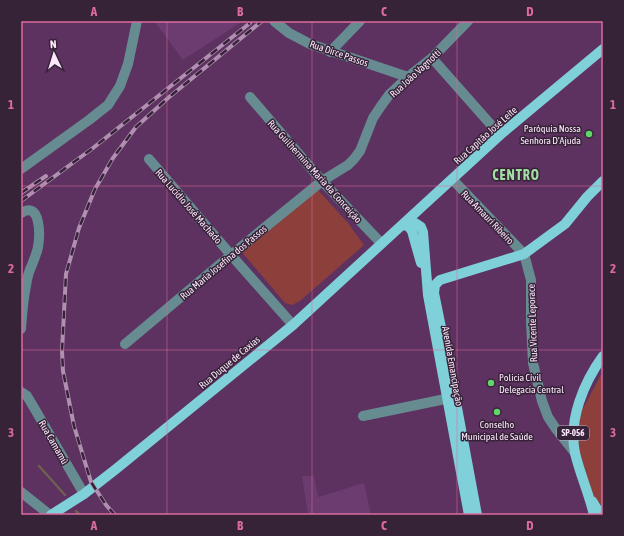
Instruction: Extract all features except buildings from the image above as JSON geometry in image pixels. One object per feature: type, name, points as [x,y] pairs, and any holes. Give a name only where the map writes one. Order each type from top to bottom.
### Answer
[{"type":"main road","name":"Rua Capitão José Leite","points":[[415,223],[420,209],[500,135],[603,49]]},
{"type":"main road","points":[[425,246],[432,275],[440,280],[524,254],[565,224],[587,197],[603,181]]},
{"type":"main road","name":"Rua Duque de Caxias","points":[[50,515],[84,494],[159,436],[293,325],[420,209]]},
{"type":"main road","points":[[402,224],[415,223]]},
{"type":"main road","name":"Avenida Emancipação","points":[[415,223],[423,232],[426,281],[477,515]]},
{"type":"main road","points":[[402,224],[408,226],[412,231],[426,281]]},
{"type":"main road","name":"Avenida Emancipação","points":[[440,280],[435,285],[434,293],[469,515]]},
{"type":"main road","name":"SP-056","points":[[594,515],[575,453],[573,435],[574,420],[578,406],[585,388],[603,356]]},
{"type":"main road","points":[[589,498],[597,509],[603,514]]},
{"type":"street","points":[[21,169],[108,105],[120,86],[128,64],[137,21]]},
{"type":"street","name":"Rua Dirce Passos","points":[[274,21],[310,44],[408,77]]},
{"type":"street","points":[[330,52],[360,21]]},
{"type":"street","name":"Rua João Vagnotti","points":[[322,182],[348,165],[354,159],[360,151],[374,118],[381,106],[408,77],[432,58],[468,21]]},
{"type":"street","points":[[432,58],[500,135]]},
{"type":"street","name":"Rua Guilhermina Maria da Conceição","points":[[250,98],[322,182],[381,243]]},
{"type":"street","name":"Rua Lucídio José Machado","points":[[149,159],[293,325]]},
{"type":"street","name":"Rua Amauri Ribeiro","points":[[453,180],[524,254]]},
{"type":"street","name":"Rua Maria Josefina dos Passos","points":[[125,344],[231,254],[322,182]]},
{"type":"street","points":[[21,213],[29,210],[33,212],[38,220],[38,248],[28,274],[25,288],[21,329]]},
{"type":"street","name":"Rua Vicente Leporace","points":[[524,254],[531,280],[533,363],[542,401],[556,428],[575,453]]},
{"type":"street","name":"Rua Camamú","points":[[21,392],[27,396],[84,494]]},
{"type":"street","points":[[363,416],[451,398]]},
{"type":"street","points":[[21,492],[50,515]]},
{"type":"shaded area","points":[[154,21],[243,21],[183,60]]},
{"type":"shaded area","points":[[318,190],[348,223],[364,245],[300,301],[292,305],[285,303],[241,251]]},
{"type":"shaded area","points":[[603,371],[603,507],[593,497],[576,439],[581,412]]},
{"type":"shaded area","points":[[302,476],[314,476],[318,497],[364,483],[371,515],[308,515]]},
{"type":"waterway","points":[[39,466],[65,495]]},
{"type":"waterway","points":[[76,511],[80,515]]},
{"type":"railway","points":[[115,515],[106,505],[91,482],[74,426],[63,371],[62,351],[66,274],[79,228],[95,189],[113,158],[136,127],[168,98],[262,21]]},
{"type":"railway","points":[[21,201],[93,148],[250,23]]},
{"type":"railway","points":[[21,193],[46,176]]},
{"type":"place","name":"Paróquia Nossa Senhora D'Ajuda","points":[[589,134]]},
{"type":"place","name":"Policia Cívil Delegacia Central","points":[[491,383]]},
{"type":"place","name":"Conselho Municipal de Saúde","points":[[497,412]]},
{"type":"district","name":"CENTRO","points":[[516,175]]}]
